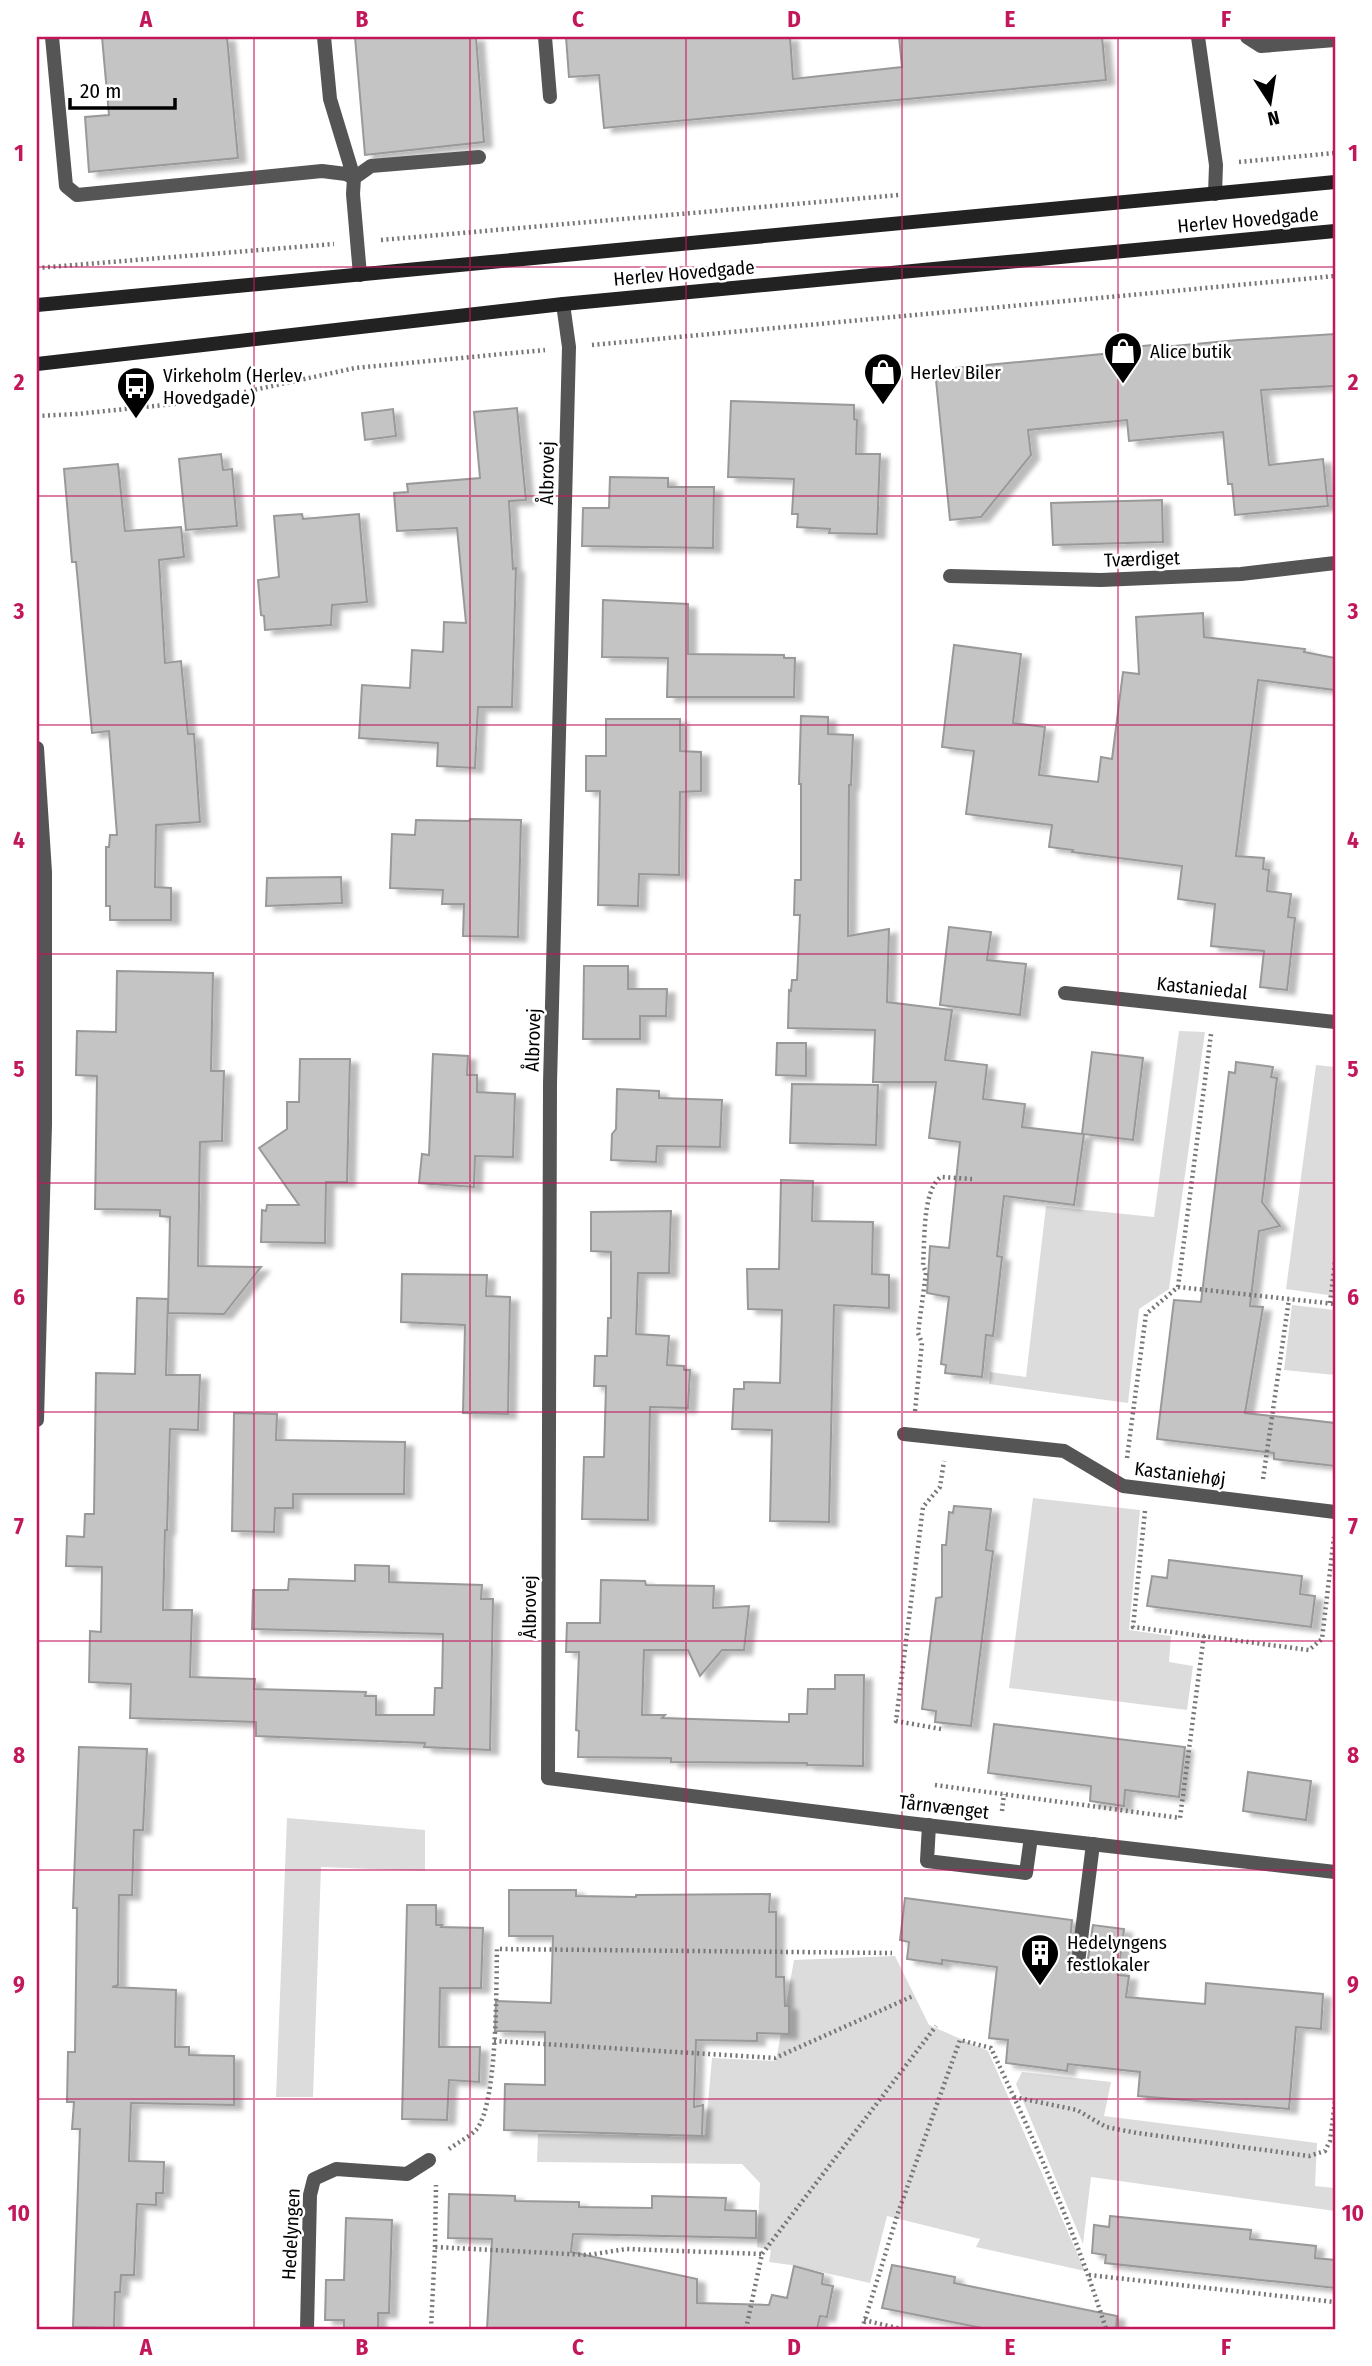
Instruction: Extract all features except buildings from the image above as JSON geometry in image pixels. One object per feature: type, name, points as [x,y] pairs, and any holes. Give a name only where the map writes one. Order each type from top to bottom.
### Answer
[{"type":"main road","name":"Herlev Hovedgade","points":[[37,305],[1335,182]]},
{"type":"main road","name":"Herlev Hovedgade","points":[[37,364],[563,304],[1335,231]]},
{"type":"street","points":[[52,37],[66,186],[77,195],[322,172],[346,174],[354,178]]},
{"type":"street","points":[[324,37],[330,99],[354,178],[360,275]]},
{"type":"street","points":[[545,37],[550,97]]},
{"type":"street","points":[[1198,37],[1216,165],[1215,194]]},
{"type":"street","points":[[1247,37],[1261,46],[1335,40]]},
{"type":"street","points":[[354,178],[371,166],[479,157]]},
{"type":"street","name":"Ålbrovej","points":[[548,1778],[550,1083],[569,347],[563,304]]},
{"type":"street","name":"Tværdiget","points":[[950,576],[1114,580],[1241,574],[1335,563]]},
{"type":"street","points":[[37,748],[45,1124],[37,1420]]},
{"type":"street","name":"Kastaniedal","points":[[1065,993],[1335,1022]]},
{"type":"street","name":"Kastaniehøj","points":[[908,1435],[1064,1451],[1123,1486],[1335,1512]]},
{"type":"street","name":"Tårnvænget","points":[[548,1778],[1335,1872]]},
{"type":"street","points":[[929,1825],[926,1861],[1014,1872],[1026,1873],[1031,1837]]},
{"type":"street","points":[[1078,1963],[1093,1844]]},
{"type":"street","name":"Hedelyngen","points":[[307,2329],[310,2195],[314,2179],[336,2169],[407,2174],[433,2158]]},
{"type":"path","points":[[1216,165],[1335,153]]},
{"type":"path","points":[[37,268],[909,194]]},
{"type":"path","points":[[37,416],[203,401],[355,368],[1335,276]]},
{"type":"path","points":[[1123,1486],[1146,1314],[1178,1287],[1214,1009]]},
{"type":"path","points":[[908,1435],[922,1343],[918,1333],[926,1273],[923,1265],[929,1195],[935,1181],[941,1177],[972,1179]]},
{"type":"path","points":[[1178,1287],[1333,1303],[1335,1261]]},
{"type":"path","points":[[1260,1503],[1289,1299]]},
{"type":"path","points":[[941,1729],[896,1721],[923,1507],[940,1487],[947,1439]]},
{"type":"path","points":[[1147,1490],[1133,1627],[1310,1650],[1322,1639],[1335,1529]]},
{"type":"path","points":[[935,1785],[1180,1818],[1204,1635]]},
{"type":"path","points":[[431,2329],[435,2247],[433,2158],[476,2129],[487,2108],[494,2041],[497,1950],[892,1953]]},
{"type":"path","points":[[494,2041],[775,2058],[913,1996]]},
{"type":"path","points":[[746,2329],[762,2254],[936,2026]]},
{"type":"path","points":[[862,2329],[898,2213],[960,2040],[991,2048],[1089,2274],[1106,2329]]},
{"type":"path","points":[[1014,2097],[1077,2110],[1106,2127],[1309,2156],[1325,2151],[1331,2141],[1335,2101]]},
{"type":"path","points":[[435,2247],[588,2255],[626,2249],[762,2254]]},
{"type":"path","points":[[1089,2274],[1335,2302]]},
{"type":"path","points":[[864,2320],[901,2329]]},
{"type":"shaded area","points":[[1179,1031],[1205,1032],[1169,1289],[1139,1309],[1128,1403],[989,1384],[990,1372],[1026,1377],[1046,1206],[1154,1217]]},
{"type":"shaded area","points":[[1316,1065],[1335,1067],[1335,1296],[1286,1289]]},
{"type":"shaded area","points":[[1292,1305],[1335,1310],[1335,1375],[1284,1370]]},
{"type":"shaded area","points":[[1033,1498],[1140,1510],[1129,1630],[1171,1636],[1169,1662],[1193,1666],[1187,1710],[1009,1688]]},
{"type":"shaded area","points":[[287,1818],[425,1830],[425,1871],[321,1867],[313,2097],[276,2097]]},
{"type":"shaded area","points":[[895,1956],[929,2025],[988,2051],[1085,2271],[976,2247],[980,2239],[887,2216],[870,2283],[769,2262],[771,2250],[757,2247],[760,2183],[742,2164],[537,2162],[538,2134],[705,2135],[712,2058],[776,2061],[794,1960]]},
{"type":"shaded area","points":[[1022,2072],[1111,2082],[1104,2116],[1317,2143],[1315,2186],[1335,2188],[1335,2211],[1091,2177],[1083,2244],[1016,2084]]},
{"type":"place","name":"Alice butik","points":[[1123,385]]},
{"type":"place","name":"Herlev Biler","points":[[883,406]]},
{"type":"place","name":"Virkeholm (Herlev Hovedgade)","points":[[136,420]]},
{"type":"place","name":"Hedelyngens festlokaler","points":[[1040,1987]]}]
